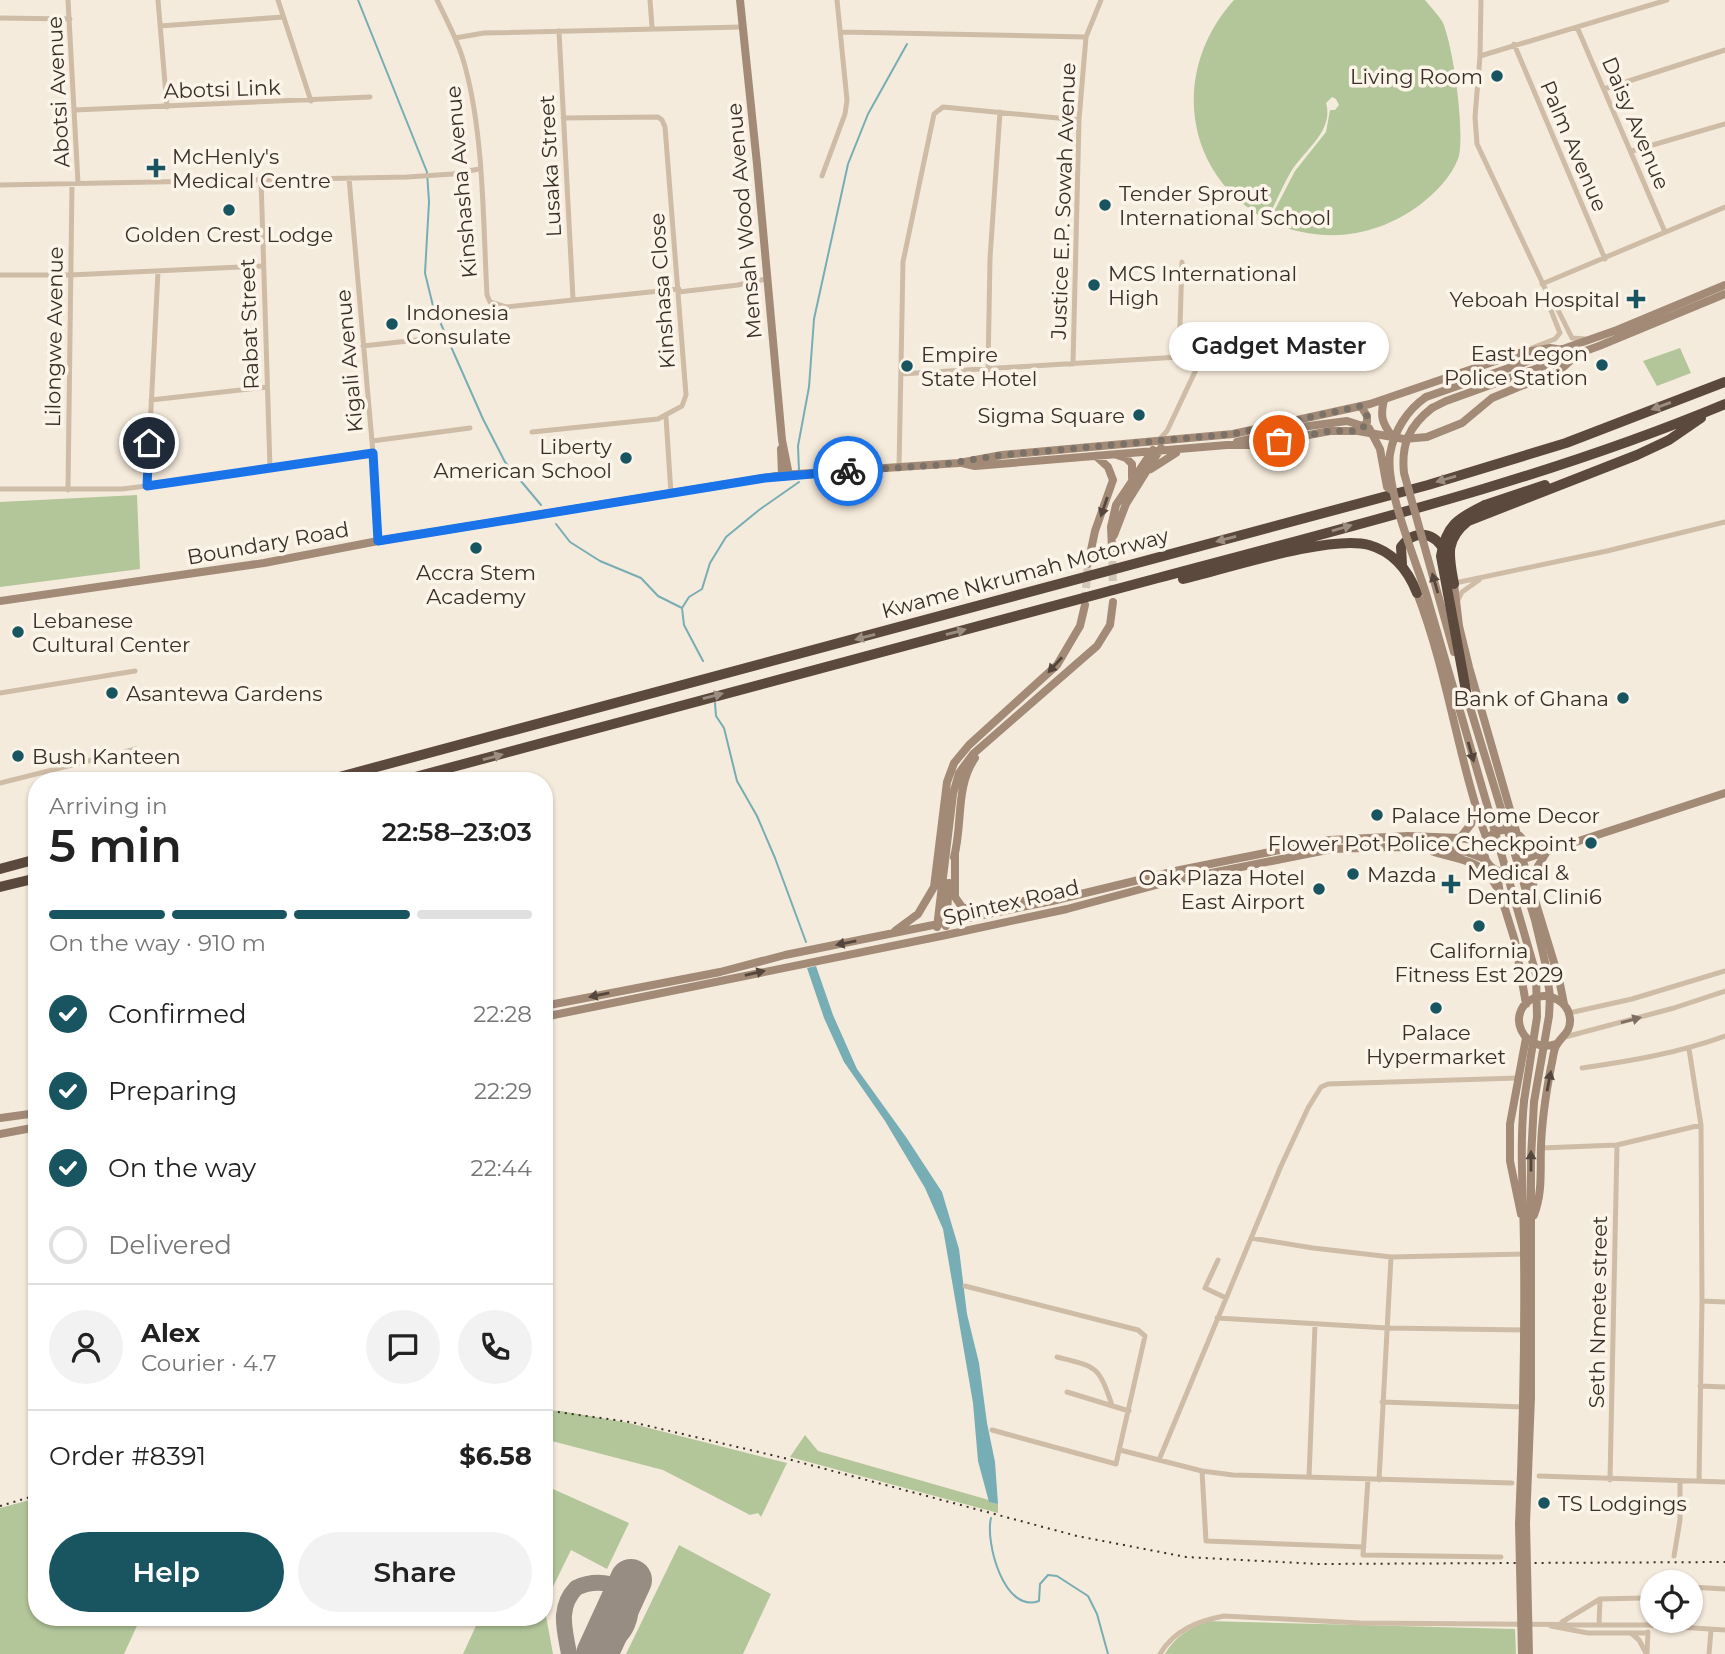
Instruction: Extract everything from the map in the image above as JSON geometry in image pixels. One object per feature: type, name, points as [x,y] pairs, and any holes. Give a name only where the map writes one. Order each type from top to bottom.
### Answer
[{"type":"highway","name":"Kwame Nkrumah Motorway","points":[[358,772],[1428,485],[1566,443],[1725,382]]},
{"type":"highway","name":"Kwame Nkrumah Motorway","points":[[434,772],[1122,588],[1523,477],[1610,448],[1721,405]]},
{"type":"highway","points":[[1454,584],[1450,548],[1458,529],[1468,521],[1606,468],[1668,440],[1721,405]]},
{"type":"highway","points":[[1466,696],[1441,556],[1444,539],[1451,527],[1464,515],[1485,505],[1606,468]]},
{"type":"highway","points":[[1403,566],[1401,547],[1410,538],[1426,534],[1441,544],[1451,568]]},
{"type":"highway","points":[[1122,588],[1160,585],[1313,547],[1336,544],[1372,545],[1396,558],[1417,593]]},
{"type":"highway","points":[[0,869],[28,861]]},
{"type":"highway","points":[[0,887],[28,880]]},
{"type":"main road","name":"Mensah Wood Avenue","points":[[740,0],[784,462],[790,475]]},
{"type":"main road","name":"Boundary Road","points":[[1393,492],[1390,455],[1394,437],[1402,420],[1426,397],[1597,338],[1725,285]]},
{"type":"main road","name":"Boundary Road","points":[[1466,696],[1404,472],[1402,455],[1406,440],[1421,417],[1446,401],[1579,353],[1725,294]]},
{"type":"main road","name":"Boundary Road","points":[[0,601],[225,569],[378,541],[765,478],[959,463],[1002,455],[1163,438],[1233,434],[1384,400],[1519,353],[1550,348],[1563,349]]},
{"type":"main road","name":"Boundary Road","points":[[959,463],[975,466],[1255,445],[1330,431],[1358,431],[1418,438],[1442,433],[1462,423],[1492,398],[1560,370],[1579,353]]},
{"type":"main road","points":[[1384,400],[1382,423],[1392,436]]},
{"type":"main road","points":[[1358,431],[1367,422],[1361,406]]},
{"type":"main road","points":[[1227,445],[1301,427],[1347,421],[1369,428],[1380,449],[1387,487],[1393,492],[1422,581],[1536,974],[1537,1017],[1524,1101],[1520,1155],[1528,1221],[1524,1254],[1522,1654]]},
{"type":"main road","points":[[1147,473],[1163,438]]},
{"type":"main road","points":[[1112,537],[1126,503],[1147,473],[1160,461],[1181,450]]},
{"type":"main road","points":[[1128,485],[1155,452]]},
{"type":"main road","points":[[1112,548],[1112,517],[1132,477],[1132,464],[1126,458],[1114,454]]},
{"type":"main road","points":[[1088,565],[1095,531],[1113,480],[1108,467],[1096,456]]},
{"type":"main road","points":[[765,478],[784,462],[790,475]]},
{"type":"main road","points":[[1454,584],[1459,626],[1469,667],[1517,834],[1525,844],[1537,848],[1576,843]]},
{"type":"main road","points":[[1417,593],[1445,683],[1475,808],[1487,841]]},
{"type":"main road","points":[[942,936],[955,783],[964,764],[1097,646],[1110,625],[1113,602]]},
{"type":"main road","points":[[890,934],[918,914],[934,887],[947,782],[954,764],[969,745],[1057,665],[1080,626],[1085,605]]},
{"type":"main road","points":[[1466,696],[1535,920],[1550,996],[1534,1102],[1528,1221],[1531,1398],[1523,1523],[1529,1654]]},
{"type":"main road","points":[[1002,715],[1019,715]]},
{"type":"main road","points":[[982,747],[969,767],[962,788],[955,854],[955,897],[967,910],[974,911],[1078,890],[1105,888]]},
{"type":"main road","points":[[1496,870],[1511,871],[1524,860],[1725,793]]},
{"type":"main road","points":[[1460,838],[1474,819],[1475,808]]},
{"type":"main road","points":[[1517,834],[1501,831],[1487,841],[1484,849],[1486,859],[1496,870],[1526,1004],[1520,1021],[1526,1038],[1510,1124],[1510,1161],[1518,1208],[1528,1221]]},
{"type":"main road","name":"Spintex Road","points":[[553,1004],[708,974],[1180,870],[1330,841],[1408,836],[1487,841]]},
{"type":"main road","points":[[1525,844],[1524,860],[1570,1023],[1565,1037],[1556,1044],[1540,1046],[1526,1038]]},
{"type":"main road","name":"Spintex Road","points":[[553,1015],[942,936],[1067,909],[1171,881],[1321,851],[1371,847],[1424,848],[1467,852],[1486,859]]},
{"type":"main road","points":[[1424,848],[1478,864],[1493,880],[1500,893]]},
{"type":"main road","points":[[1533,888],[1534,874],[1546,853]]},
{"type":"main road","points":[[941,924],[955,854]]},
{"type":"main road","points":[[1526,1004],[1536,998],[1548,996],[1564,1004]]},
{"type":"main road","points":[[1528,1221],[1537,1206],[1542,1175],[1541,1148],[1545,1102],[1556,1044]]},
{"type":"main road","points":[[0,1118],[28,1114]]},
{"type":"main road","points":[[0,1134],[28,1129]]},
{"type":"street","name":"Abotsi Avenue","points":[[68,0],[75,110],[75,183]]},
{"type":"street","points":[[159,0],[167,107]]},
{"type":"street","points":[[278,0],[311,101]]},
{"type":"street","name":"Kinshasha Avenue","points":[[437,0],[454,38],[469,84],[479,169],[487,295],[490,302],[506,307],[738,285],[766,279]]},
{"type":"street","points":[[650,0],[652,27]]},
{"type":"street","points":[[822,176],[845,114],[847,100],[837,0]]},
{"type":"street","name":"Justice E.P. Sowah Avenue","points":[[1073,364],[1079,120],[1086,37],[1101,0]]},
{"type":"street","points":[[1481,0],[1475,117],[1477,144],[1542,284],[1572,338],[1597,338]]},
{"type":"street","points":[[1480,56],[1667,0]]},
{"type":"street","points":[[160,26],[284,17]]},
{"type":"street","points":[[0,18],[70,19]]},
{"type":"street","points":[[454,38],[484,33],[742,27]]},
{"type":"street","name":"Daisy Avenue","points":[[1577,27],[1665,232]]},
{"type":"street","name":"Lusaka Street","points":[[559,31],[573,299]]},
{"type":"street","points":[[841,32],[1086,37]]},
{"type":"street","name":"Palm Avenue","points":[[1514,44],[1605,259]]},
{"type":"street","points":[[1604,89],[1725,50]]},
{"type":"street","name":"Abotsi Link","points":[[75,110],[370,97]]},
{"type":"street","points":[[899,468],[904,262],[934,114],[943,107],[1079,120]]},
{"type":"street","points":[[988,370],[990,258],[1000,112]]},
{"type":"street","name":"Kinshasa Close","points":[[563,118],[658,117],[665,127],[686,395],[682,406],[666,417]]},
{"type":"street","points":[[1632,150],[1725,124]]},
{"type":"street","points":[[0,185],[419,177],[479,169]]},
{"type":"street","name":"Kigali Avenue","points":[[349,178],[378,541]]},
{"type":"street","name":"Rabat Street","points":[[261,179],[270,468]]},
{"type":"street","name":"Lilongwe Avenue","points":[[68,490],[70,275],[75,183]]},
{"type":"street","points":[[1542,284],[1725,207]]},
{"type":"street","points":[[1179,357],[1182,262]]},
{"type":"street","points":[[0,275],[70,275],[263,266]]},
{"type":"street","points":[[147,486],[158,271]]},
{"type":"street","points":[[1519,353],[1558,337],[1559,325],[1550,308],[1551,301]]},
{"type":"street","points":[[363,346],[435,338]]},
{"type":"street","points":[[901,374],[1179,357],[1201,359],[1163,438]]},
{"type":"street","points":[[151,400],[267,387]]},
{"type":"street","points":[[532,432],[666,417],[671,494]]},
{"type":"street","points":[[372,441],[470,428]]},
{"type":"street","points":[[0,489],[68,490],[147,486],[373,453]]},
{"type":"street","points":[[1454,584],[1725,522]]},
{"type":"street","points":[[1457,602],[1469,585],[1484,576]]},
{"type":"street","points":[[0,693],[135,671]]},
{"type":"street","points":[[44,772],[136,749]]},
{"type":"street","points":[[0,783],[28,776]]},
{"type":"street","points":[[1569,1013],[1632,999],[1725,971]]},
{"type":"street","points":[[1565,1037],[1674,1008],[1725,991]]},
{"type":"street","points":[[1582,1068],[1689,1049],[1725,1036]]},
{"type":"street","points":[[1689,1049],[1701,1125],[1699,1482]]},
{"type":"street","points":[[1159,1460],[1296,1133],[1321,1087],[1328,1084],[1518,1078]]},
{"type":"street","points":[[1541,1148],[1617,1145],[1701,1125]]},
{"type":"street","name":"Seth Nmete street","points":[[1610,1480],[1617,1145]]},
{"type":"street","points":[[1251,1238],[1391,1257],[1524,1254]]},
{"type":"street","points":[[1379,1480],[1391,1257]]},
{"type":"street","points":[[1218,1260],[1205,1288],[1226,1297]]},
{"type":"street","points":[[965,1286],[1142,1332],[1146,1341],[1116,1464],[992,1430]]},
{"type":"street","points":[[1702,1301],[1725,1302]]},
{"type":"street","points":[[1217,1318],[1387,1328],[1524,1330]]},
{"type":"street","points":[[1309,1477],[1315,1325]]},
{"type":"street","points":[[1057,1357],[1092,1366],[1101,1375],[1112,1405]]},
{"type":"street","points":[[1700,1386],[1725,1387]]},
{"type":"street","points":[[1067,1392],[1129,1411]]},
{"type":"street","points":[[1382,1402],[1524,1407]]},
{"type":"street","points":[[1120,1450],[1202,1471],[1379,1480],[1512,1483]]},
{"type":"street","points":[[1202,1471],[1206,1541],[1364,1547]]},
{"type":"street","points":[[1539,1476],[1725,1482]]},
{"type":"street","points":[[1368,1479],[1364,1556],[1502,1557]]},
{"type":"street","points":[[1674,1556],[1680,1520],[1680,1481]]},
{"type":"street","points":[[1703,1587],[1725,1588]]},
{"type":"street","points":[[1559,1624],[1600,1599],[1640,1598]]},
{"type":"street","points":[[1599,1625],[1600,1599]]},
{"type":"street","points":[[1160,1654],[1173,1637],[1184,1629],[1224,1616],[1360,1623],[1640,1625]]},
{"type":"street","points":[[1545,1625],[1588,1633],[1640,1633]]},
{"type":"street","points":[[1703,1629],[1725,1630]]},
{"type":"street","points":[[1709,1654],[1711,1630]]},
{"type":"street","points":[[1632,1633],[1646,1654]]},
{"type":"street","points":[[1646,1654],[1648,1633]]},
{"type":"green space","points":[[1234,0],[1425,0],[1442,21],[1446,32],[1454,68],[1459,112],[1458,159],[1442,184],[1421,204],[1404,215],[1367,231],[1328,235],[1308,233],[1269,221],[1295,171],[1326,132],[1330,110],[1335,110],[1339,105],[1332,97],[1326,103],[1326,122],[1322,131],[1292,170],[1267,220],[1239,200],[1217,176],[1203,148],[1195,119],[1194,88],[1201,57],[1214,27]]},
{"type":"green space","points":[[1680,348],[1691,373],[1657,386],[1643,361]]},
{"type":"green space","points":[[137,495],[140,569],[0,587],[0,502]]},
{"type":"green space","points":[[553,1411],[629,1423],[787,1463],[761,1517],[758,1513],[750,1515],[663,1470],[553,1441]]},
{"type":"green space","points":[[805,1435],[818,1451],[989,1500],[998,1504],[998,1513],[790,1457]]},
{"type":"green space","points":[[553,1489],[629,1523],[607,1569],[571,1550],[553,1587]]},
{"type":"green space","points":[[28,1500],[28,1626],[137,1626],[124,1654],[0,1654],[0,1508]]},
{"type":"green space","points":[[679,1545],[771,1594],[743,1654],[626,1654]]},
{"type":"green space","points":[[1207,1621],[1515,1629],[1516,1654],[1165,1654],[1183,1634]]},
{"type":"green space","points":[[476,1626],[548,1626],[553,1654],[463,1654]]},
{"type":"water","points":[[816,966],[833,1015],[857,1069],[942,1192],[959,1249],[967,1314],[979,1363],[995,1462],[998,1504],[989,1502],[978,1461],[973,1403],[943,1229],[925,1188],[885,1121],[844,1062],[824,1018],[807,968]]},
{"type":"waterway","points":[[358,0],[427,172],[429,202],[425,273],[433,306],[505,462],[541,505]]},
{"type":"waterway","points":[[799,471],[798,446],[809,387],[814,319],[848,164],[868,114],[907,44]]},
{"type":"waterway","points":[[682,608],[689,597],[702,589],[710,563],[726,537],[799,482]]},
{"type":"waterway","points":[[556,524],[570,542],[600,561],[641,578],[658,596],[682,608],[684,625],[703,661]]},
{"type":"waterway","points":[[715,703],[716,716],[724,728],[737,781],[757,816],[806,942]]},
{"type":"waterway","points":[[991,1518],[994,1558],[1007,1587],[1016,1597],[1027,1602],[1039,1601],[1040,1584],[1048,1575],[1057,1576],[1088,1596],[1097,1614],[1108,1654]]},
{"type":"taxiway","points":[[569,1654],[564,1628],[566,1603],[576,1588],[598,1583],[609,1584],[625,1594],[630,1612],[622,1633],[600,1654]]},
{"type":"runway","points":[[597,1654],[631,1580]]},
{"type":"tunnel","points":[[1112,549],[1113,592]]},
{"type":"tunnel","points":[[1085,600],[1088,564]]},
{"type":"railway","points":[[553,1411],[636,1423],[784,1458],[1077,1536],[1186,1557],[1318,1564],[1725,1562]]},
{"type":"railway","points":[[0,1506],[28,1498]]},
{"type":"way so far","points":[[848,471],[939,465],[1002,455],[1233,434],[1361,406],[1367,416],[1366,425],[1358,431],[1330,431],[1279,441]]},
{"type":"place","name":"Living Room","points":[[1497,76]]},
{"type":"place","name":"McHenly's Medical Centre","points":[[156,168]]},
{"type":"place","name":"Tender Sprout International School","points":[[1105,205]]},
{"type":"place","name":"Golden Crest Lodge","points":[[229,210]]},
{"type":"place","name":"MCS International High","points":[[1094,285]]},
{"type":"place","name":"Yeboah Hospital","points":[[1636,299]]},
{"type":"place","name":"Indonesia Consulate","points":[[392,324]]},
{"type":"place","name":"East Legon Police Station","points":[[1602,365]]},
{"type":"place","name":"Empire State Hotel","points":[[907,366]]},
{"type":"place","name":"Sigma Square","points":[[1139,415]]},
{"type":"place","name":"Gadget Master","points":[[1279,441]]},
{"type":"place","name":"Liberty American School","points":[[626,458]]},
{"type":"place","name":"Accra Stem Academy","points":[[476,548]]},
{"type":"place","name":"Lebanese Cultural Center","points":[[18,632]]},
{"type":"place","name":"Asantewa Gardens","points":[[112,693]]},
{"type":"place","name":"Bank of Ghana","points":[[1623,698]]},
{"type":"place","name":"Bush Kanteen","points":[[18,756]]},
{"type":"place","name":"Palace Home Decor","points":[[1377,815]]},
{"type":"place","name":"Flower Pot Police Checkpoint","points":[[1591,843]]},
{"type":"place","name":"Mazda","points":[[1353,874]]},
{"type":"place","name":"Medical & Dental Clini6","points":[[1451,884]]},
{"type":"place","name":"Oak Plaza Hotel East Airport","points":[[1319,889]]},
{"type":"place","name":"California Fitness Est 2029","points":[[1479,926]]},
{"type":"place","name":"Palace Hypermarket","points":[[1436,1008]]},
{"type":"place","name":"TS Lodgings","points":[[1544,1503]]},
{"type":"route","points":[[149,443],[147,486],[373,453],[378,541],[765,478],[848,471]]}]
